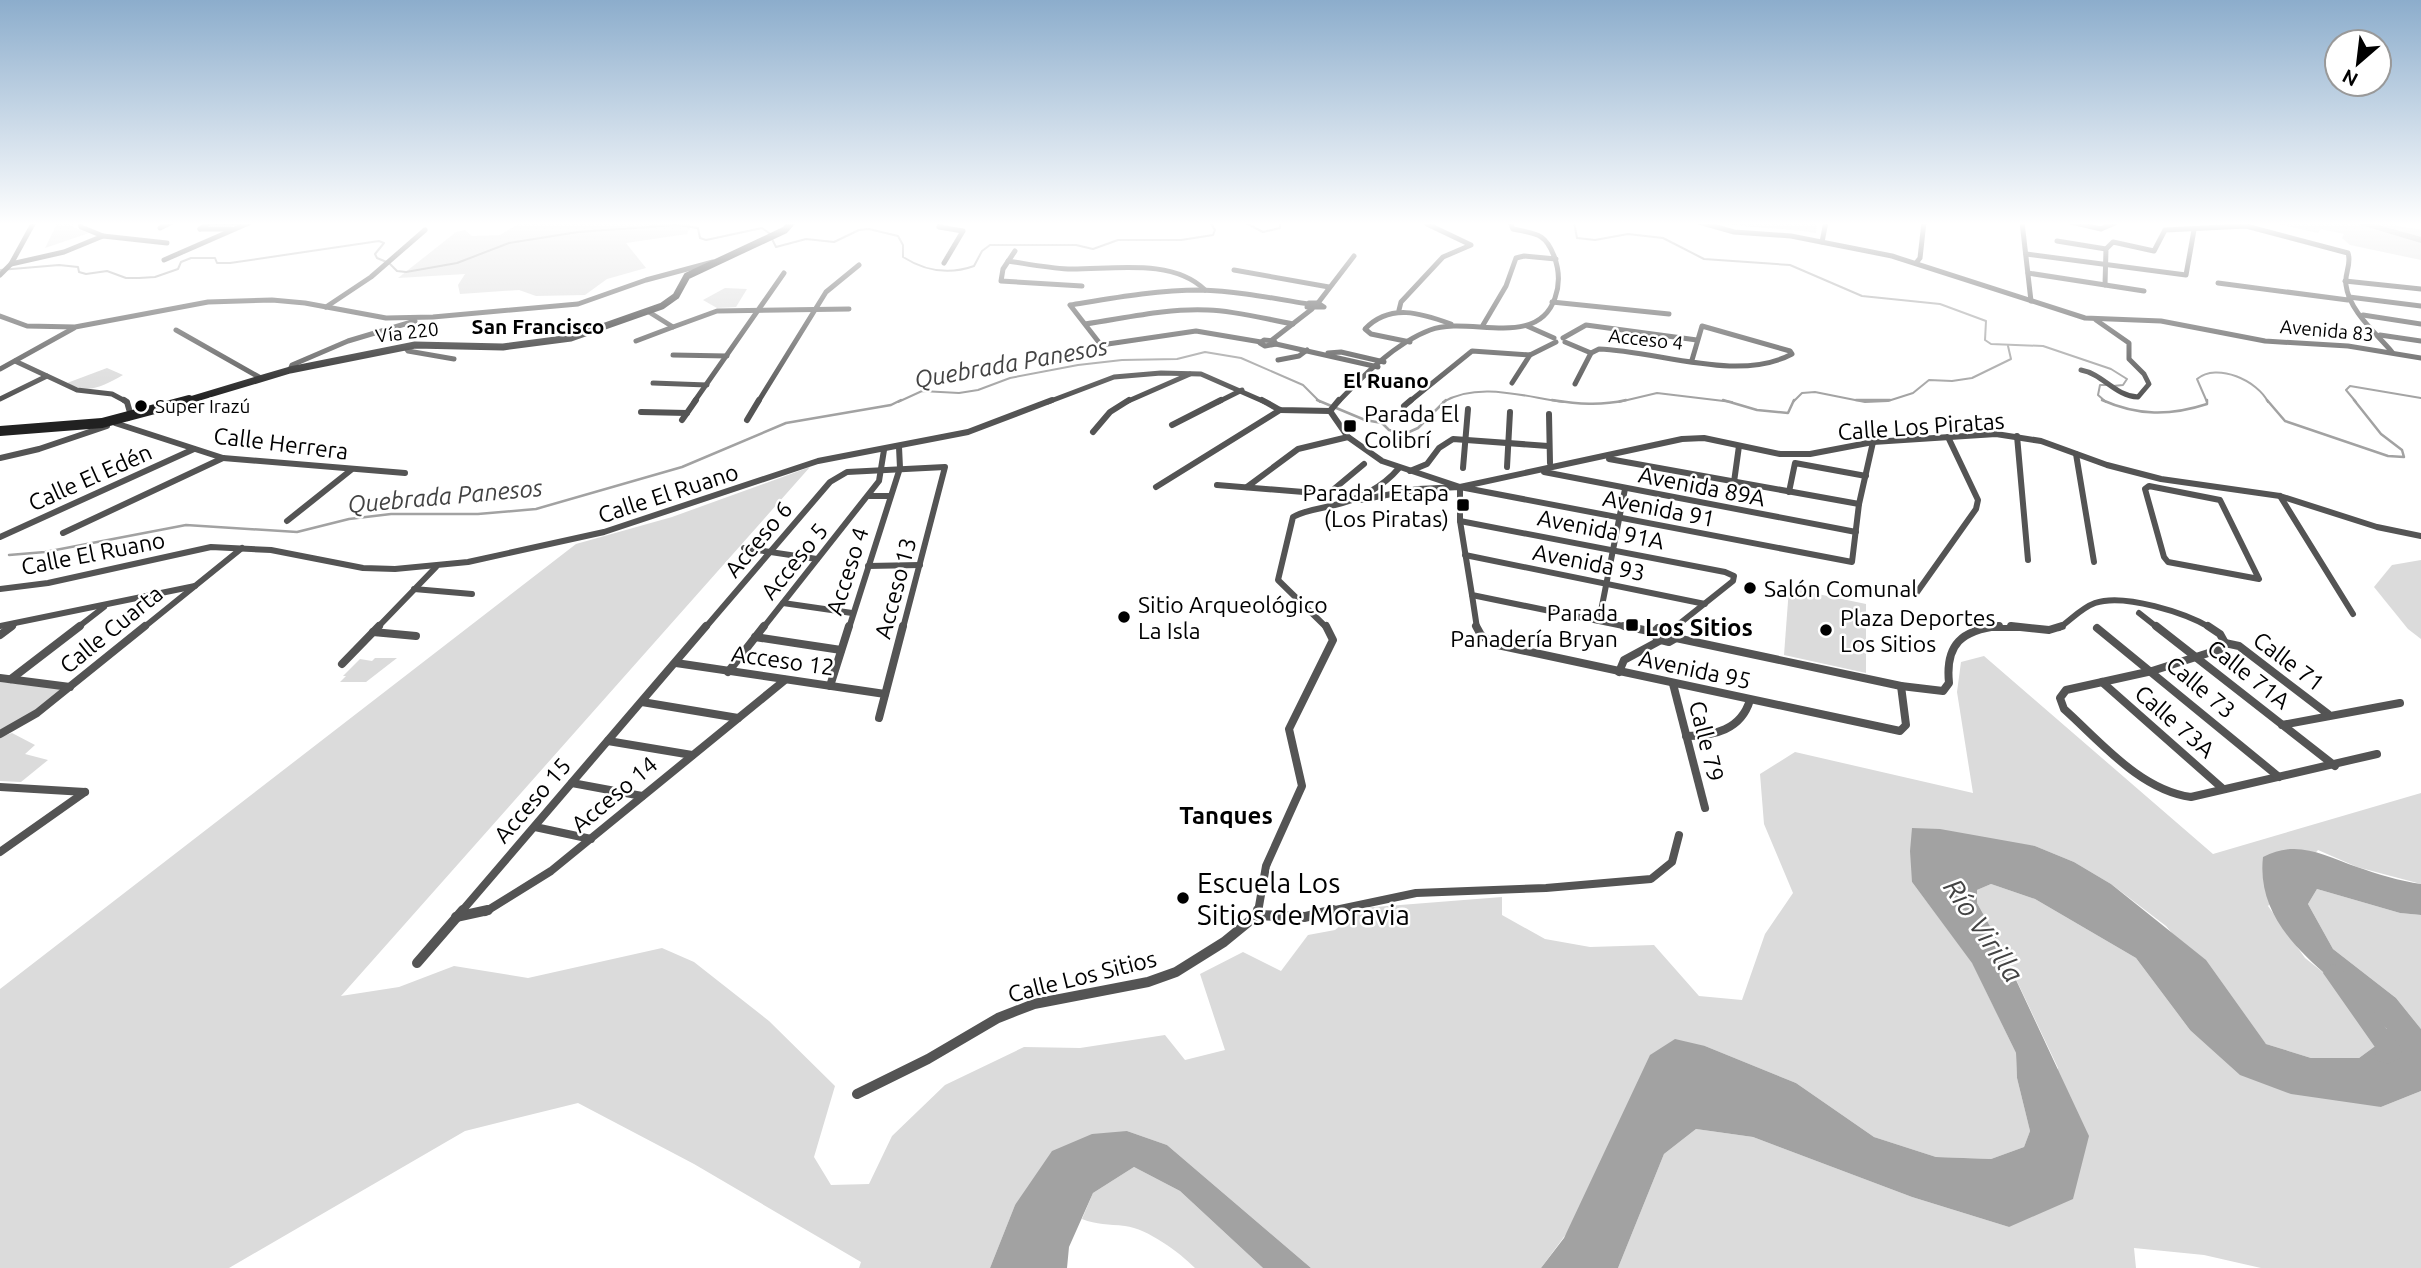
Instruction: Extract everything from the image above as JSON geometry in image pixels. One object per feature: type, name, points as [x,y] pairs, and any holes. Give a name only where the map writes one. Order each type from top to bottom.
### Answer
[{"type":"main road","name":"Vía 220","points":[[0,431],[77,427],[131,416],[260,377],[405,347],[435,343],[503,347],[542,344],[571,338],[649,312],[670,301],[683,281]]},
{"type":"street","points":[[326,307],[362,281]]},
{"type":"street","points":[[0,316],[27,326],[75,327],[208,302],[283,301],[386,318],[433,317],[578,304],[643,281]]},
{"type":"street","points":[[682,421],[778,281]]},
{"type":"street","points":[[747,420],[827,292],[840,281]]},
{"type":"street","points":[[1004,281],[1082,286]]},
{"type":"street","points":[[1193,281],[1205,290]]},
{"type":"street","points":[[1296,281],[1329,287]]},
{"type":"street","points":[[1334,281],[1318,303],[1324,305],[1323,308],[1236,292],[1205,290],[1149,292],[1070,305],[1101,345],[1196,331],[1274,342],[1378,367]]},
{"type":"street","points":[[1399,310],[1401,302],[1420,281]]},
{"type":"street","points":[[1483,326],[1491,308],[1510,281]]},
{"type":"street","points":[[1460,487],[1382,461],[1349,437],[1330,411],[1378,367],[1427,330],[1455,326],[1526,325],[1537,320],[1552,302],[1560,281]]},
{"type":"street","name":"Avenida 83","points":[[1971,281],[2096,320],[2161,321],[2265,341],[2348,346],[2421,358]]},
{"type":"street","points":[[2029,281],[2031,301]]},
{"type":"street","points":[[2080,281],[2144,291]]},
{"type":"street","points":[[2345,281],[2349,298],[2392,352]]},
{"type":"street","points":[[2347,281],[2421,289]]},
{"type":"street","points":[[2218,283],[2421,306]]},
{"type":"street","points":[[1552,302],[1669,314]]},
{"type":"street","points":[[1274,342],[1310,307]]},
{"type":"street","points":[[636,341],[710,312],[849,309]]},
{"type":"street","points":[[1085,324],[1158,313],[1205,310],[1227,311],[1293,324]]},
{"type":"street","points":[[1410,341],[1368,333],[1365,329],[1399,310],[1455,326]]},
{"type":"street","points":[[649,312],[673,327]]},
{"type":"street","points":[[2363,315],[2421,324]]},
{"type":"street","points":[[290,370],[292,365],[348,341],[433,317]]},
{"type":"street","points":[[2081,370],[2090,371],[2118,393],[2130,397],[2138,397],[2149,384],[2144,374],[2129,359],[2129,344],[2096,320]]},
{"type":"street","points":[[1526,325],[1555,340],[1564,340],[1591,353]]},
{"type":"street","points":[[1564,340],[1586,325],[1697,340]]},
{"type":"street","points":[[1702,326],[1709,326],[1778,347],[1792,354],[1780,363],[1753,366],[1692,360],[1697,340],[1702,326]]},
{"type":"street","points":[[0,369],[75,327]]},
{"type":"street","points":[[176,330],[260,377]]},
{"type":"street","points":[[2380,335],[2421,341]]},
{"type":"street","points":[[1512,383],[1530,355],[1555,340]]},
{"type":"street","points":[[405,347],[408,351],[454,359]]},
{"type":"street","name":"Acceso 4","points":[[1575,384],[1591,353],[1599,348],[1692,360]]},
{"type":"street","points":[[1278,359],[1299,356],[1307,350]]},
{"type":"street","points":[[1404,406],[1472,351],[1530,355]]},
{"type":"street","points":[[1324,354],[1340,352],[1384,362]]},
{"type":"street","points":[[673,355],[727,356]]},
{"type":"street","points":[[0,458],[72,438],[131,416],[127,402],[118,396],[77,390],[15,360]]},
{"type":"street","points":[[1093,432],[1100,419],[1117,407],[1193,373]]},
{"type":"street","name":"Calle El Ruano","points":[[0,589],[48,583],[202,549],[271,550],[363,568],[436,566],[520,552],[604,532],[721,495],[800,466],[988,426],[1052,398],[1114,377],[1193,373],[1242,390],[1280,410],[1330,411]]},
{"type":"street","points":[[0,399],[47,376]]},
{"type":"street","points":[[653,383],[707,385]]},
{"type":"street","points":[[1172,425],[1242,390]]},
{"type":"street","points":[[1463,468],[1468,409]]},
{"type":"street","points":[[1156,487],[1280,410]]},
{"type":"street","points":[[641,412],[687,413]]},
{"type":"street","points":[[1507,467],[1510,412]]},
{"type":"street","points":[[1549,414],[1550,463]]},
{"type":"street","name":"Calle Herrera","points":[[115,423],[223,458],[405,472]]},
{"type":"street","points":[[72,438],[80,432],[77,427]]},
{"type":"street","name":"Calle Los Piratas","points":[[1460,487],[1542,472],[1682,439],[1703,438],[1780,454],[1810,454],[1873,442],[1996,433],[2017,436],[2161,479],[2280,496],[2366,524],[2421,536]]},
{"type":"street","points":[[2017,436],[2028,560]]},
{"type":"street","points":[[1247,488],[1298,449],[1349,437]]},
{"type":"street","points":[[1915,594],[1976,509],[1978,500],[1948,437]]},
{"type":"street","points":[[1409,471],[1427,464],[1448,441],[1465,439],[1548,446]]},
{"type":"street","points":[[1856,532],[1859,504],[1873,442]]},
{"type":"street","points":[[1734,482],[1739,446]]},
{"type":"street","points":[[899,447],[900,468]]},
{"type":"street","name":"Calle El Edén","points":[[0,537],[194,449]]},
{"type":"street","points":[[883,469],[884,450]]},
{"type":"street","points":[[2076,454],[2094,562]]},
{"type":"street","points":[[63,533],[223,458]]},
{"type":"street","points":[[1604,458],[1859,504]]},
{"type":"street","points":[[1789,492],[1795,463],[1866,476]]},
{"type":"street","points":[[1217,485],[1328,494],[1364,464]]},
{"type":"street","name":"Acceso 6","points":[[676,663],[834,478],[847,472],[945,467]]},
{"type":"street","name":"Acceso 13","points":[[879,718],[945,467]]},
{"type":"street","name":"Acceso 4","points":[[830,686],[900,468]]},
{"type":"street","points":[[1339,504],[1382,485],[1399,468]]},
{"type":"street","points":[[287,521],[351,469]]},
{"type":"street","name":"Acceso 5","points":[[728,672],[869,496],[883,469]]},
{"type":"street","name":"Avenida 89A","points":[[1542,472],[1856,532]]},
{"type":"street","points":[[2161,479],[2166,488]]},
{"type":"street","points":[[2149,486],[2166,488],[2213,496],[2224,504],[2259,579],[2168,562],[2164,557],[2145,489],[2149,486]]},
{"type":"street","points":[[1460,487],[1394,492],[1294,515],[1279,572],[1279,582],[1319,619],[1333,640],[1289,729],[1302,786],[1266,866],[1257,915],[1305,917],[1416,893],[1546,888],[1651,879],[1672,862],[1679,835]]},
{"type":"street","points":[[1460,487],[1460,521],[1472,595],[1654,632],[1661,640],[1669,642],[1705,604]]},
{"type":"street","name":"Avenida 91","points":[[1460,487],[1852,562],[1856,532]]},
{"type":"street","points":[[1599,621],[1625,489]]},
{"type":"street","points":[[869,496],[890,496]]},
{"type":"street","points":[[2280,496],[2353,614]]},
{"type":"street","name":"Avenida 91A","points":[[1460,521],[1613,549],[1734,576],[1733,581],[1705,604]]},
{"type":"street","name":"Calle Cuarta","points":[[0,734],[37,713],[243,548]]},
{"type":"street","points":[[744,548],[817,559]]},
{"type":"street","name":"Avenida 93","points":[[1465,555],[1705,604]]},
{"type":"street","points":[[868,566],[920,565]]},
{"type":"street","points":[[342,664],[436,566]]},
{"type":"street","points":[[0,626],[195,586]]},
{"type":"street","points":[[414,589],[472,594]]},
{"type":"street","name":"Avenida 95","points":[[1472,595],[1475,629],[1483,640],[1502,647],[1750,701],[1900,731],[1906,725],[1901,686]]},
{"type":"street","name":"Calle 71","points":[[1901,686],[1943,691],[1949,683],[1945,665],[1950,650],[1959,639],[1985,626],[2052,630],[2064,624],[2076,612],[2106,600],[2142,605],[2200,620],[2225,636],[2225,643],[2239,646],[2328,714]]},
{"type":"street","points":[[783,603],[852,613]]},
{"type":"street","points":[[11,680],[107,605]]},
{"type":"street","name":"Calle 71A","points":[[2139,613],[2335,766]]},
{"type":"street","points":[[0,635],[14,624]]},
{"type":"street","points":[[1654,632],[1662,628],[1674,634],[1901,686]]},
{"type":"street","name":"Calle 73","points":[[2097,628],[2279,777]]},
{"type":"street","points":[[373,632],[416,636]]},
{"type":"street","points":[[755,637],[841,650]]},
{"type":"street","points":[[1619,672],[1624,660],[1661,640]]},
{"type":"street","points":[[2225,643],[2221,649],[2152,671],[2066,690],[2060,698],[2064,709],[2157,789],[2182,797],[2335,766],[2377,754]]},
{"type":"street","name":"Acceso 12","points":[[676,663],[885,694]]},
{"type":"street","name":"Acceso 15","points":[[417,963],[676,663]]},
{"type":"street","points":[[0,678],[70,687]]},
{"type":"street","name":"Acceso 14","points":[[456,917],[470,917],[494,906],[551,871],[785,680]]},
{"type":"street","name":"Calle 73A","points":[[2102,682],[2222,788]]},
{"type":"street","name":"Calle 79","points":[[1673,684],[1704,808]]},
{"type":"street","points":[[1686,736],[1710,735],[1732,726],[1745,716],[1750,701]]},
{"type":"street","points":[[642,702],[738,718]]},
{"type":"street","points":[[2282,725],[2400,702]]},
{"type":"street","points":[[608,741],[692,755]]},
{"type":"street","points":[[572,783],[642,796]]},
{"type":"street","points":[[0,787],[85,792],[0,852]]},
{"type":"street","points":[[535,827],[591,839]]},
{"type":"street","name":"Calle Los Sitios","points":[[857,1094],[928,1059],[998,1018],[1034,1004],[1147,982],[1176,972],[1224,942],[1257,915]]},
{"type":"shaded area","points":[[460,281],[604,281],[585,295],[536,296],[519,290],[460,294],[458,285]]},
{"type":"shaded area","points":[[725,288],[747,289],[736,307],[717,308],[703,300]]},
{"type":"shaded area","points":[[107,368],[123,375],[102,386],[89,389],[67,383]]},
{"type":"shaded area","points":[[810,467],[341,996],[399,987],[454,966],[528,978],[662,948],[694,962],[769,1021],[835,1086],[814,1157],[831,1185],[869,1184],[892,1136],[945,1085],[1024,1047],[1080,1048],[1165,1035],[1185,1060],[1225,1050],[1200,974],[1243,952],[1281,971],[1308,935],[1335,930],[1362,908],[1502,897],[1502,915],[1545,939],[1590,947],[1654,945],[1699,996],[1742,1000],[1765,934],[1793,893],[1764,824],[1760,774],[1795,752],[1973,793],[1957,692],[1961,662],[1984,656],[2213,854],[2421,793],[2421,884],[2357,867],[2318,850],[2268,906],[2305,958],[2362,1003],[2387,1029],[2378,1044],[2359,1058],[2311,1058],[2266,1044],[2166,926],[2111,884],[2074,862],[2035,846],[1994,841],[1912,882],[1972,962],[2016,1053],[2017,1078],[2030,1131],[2024,1147],[1991,1159],[1936,1157],[1874,1137],[1796,1083],[1705,1046],[1541,1268],[1311,1268],[1167,1145],[1127,1131],[1015,1205],[990,1268],[859,1268],[861,1262],[694,1164],[578,1103],[465,1131],[229,1268],[0,1268],[0,989],[576,544],[672,517]]},
{"type":"shaded area","points":[[2421,560],[2421,639],[2408,629],[2374,587],[2392,565]]},
{"type":"shaded area","name":"Plaza Deportes Los Sitios","points":[[1789,588],[1866,604],[1866,673],[1784,655]]},
{"type":"shaded area","points":[[375,658],[397,658],[366,682],[340,682],[360,659],[372,661]]},
{"type":"shaded area","points":[[0,682],[63,689],[31,714],[0,730]]},
{"type":"shaded area","points":[[12,733],[35,745],[25,754],[48,760],[21,782],[0,781],[0,737]]},
{"type":"shaded area","points":[[1991,884],[2035,899],[2136,958],[2190,1030],[2381,1107],[2421,1091],[2421,1268],[2261,1268],[2204,1255],[2134,1248],[2136,1268],[1618,1268],[1664,1154],[1696,1129],[1753,1137],[1912,1197],[2009,1227],[2058,1068],[1977,903],[1977,890]]},
{"type":"shaded area","points":[[2317,889],[2400,913],[2421,915],[2421,1029],[2396,998],[2333,949],[2308,904]]},
{"type":"shaded area","points":[[1134,1167],[1180,1191],[1263,1268],[1195,1268],[1153,1236],[1134,1228],[1082,1219],[1093,1193]]},
{"type":"water","points":[[1912,828],[1940,829],[2035,846],[2074,862],[2111,884],[2206,960],[2266,1044],[2311,1058],[2359,1058],[2378,1044],[2387,1029],[2325,974],[2286,933],[2272,911],[2264,885],[2263,857],[2287,849],[2299,849],[2381,875],[2421,884],[2421,915],[2400,913],[2317,889],[2308,904],[2333,949],[2396,998],[2421,1029],[2421,1091],[2381,1107],[2291,1094],[2240,1075],[2190,1030],[2136,958],[2035,899],[1991,884],[1977,890],[1977,903],[1995,935],[2089,1136],[2073,1199],[2009,1227],[1912,1197],[1753,1137],[1696,1129],[1664,1154],[1618,1268],[1541,1268],[1564,1238],[1650,1055],[1675,1039],[1705,1046],[1796,1083],[1874,1137],[1936,1157],[1991,1159],[2024,1147],[2030,1131],[2017,1078],[2016,1053],[1972,963],[1912,882]]},
{"type":"water","points":[[1127,1131],[1167,1145],[1311,1268],[1263,1268],[1180,1191],[1134,1167],[1093,1193],[1069,1247],[1067,1268],[990,1268],[1015,1205],[1052,1151],[1092,1134]]},
{"type":"waterway","points":[[1828,281],[1862,296],[1940,304],[1986,321],[1985,340],[1991,344],[2043,346],[2111,369],[2127,379],[2123,385],[2113,386]]},
{"type":"waterway","name":"Quebrada Panesos","points":[[1793,402],[1802,393],[1815,392],[1865,402],[1888,401],[1913,393],[1929,380],[1972,378],[2011,359],[2008,346]]},
{"type":"waterway","name":"Quebrada Panesos","points":[[898,402],[922,391],[959,393],[978,390],[1010,378],[1078,365],[1122,360],[1177,359],[1205,352],[1241,358],[1303,385],[1319,401]]},
{"type":"waterway","points":[[2207,402],[2197,379],[2215,372],[2226,373],[2246,381],[2263,394],[2268,402]]},
{"type":"waterway","points":[[2105,401],[2098,395],[2100,385],[2106,385]]},
{"type":"waterway","points":[[2356,402],[2346,390],[2350,386],[2421,398]]},
{"type":"waterway","name":"Quebrada Panesos","points":[[1445,401],[1472,392],[1487,391],[1557,401]]},
{"type":"waterway","name":"Quebrada Panesos","points":[[1619,402],[1657,393],[1728,402]]},
{"type":"waterway","name":"Quebrada Panesos","points":[[9,555],[45,552],[186,525],[297,532],[349,519],[391,514],[478,514],[536,509],[682,467],[786,423],[891,405],[901,400]]},
{"type":"waterway","name":"Quebrada Panesos","points":[[1552,400],[1557,401]]},
{"type":"waterway","name":"Quebrada Panesos","points":[[1557,401],[1589,404],[1626,400]]},
{"type":"waterway","name":"Quebrada Panesos","points":[[1723,400],[1728,402]]},
{"type":"waterway","name":"Quebrada Panesos","points":[[1856,400],[1890,400]]},
{"type":"waterway","points":[[2267,400],[2285,421],[2388,456],[2404,457],[2402,450],[2381,434],[2354,400]]},
{"type":"waterway","name":"Quebrada Panesos","points":[[1319,401],[1365,420],[1382,423],[1389,430],[1397,432],[1409,432],[1418,428],[1445,401]]},
{"type":"waterway","name":"Quebrada Panesos","points":[[1557,401],[1564,402]]},
{"type":"waterway","points":[[2105,401],[2128,409],[2154,412],[2180,411],[2207,402]]},
{"type":"waterway","name":"Quebrada Panesos","points":[[1728,402],[1757,410],[1788,413],[1793,402]]},
{"type":"waterway","name":"Río Virilla","points":[[2333,973],[2391,1052],[2386,1054]]},
{"type":"place","name":"Super Irazú","points":[[141,406]]},
{"type":"place","name":"Parada El Colibrí","points":[[1350,426]]},
{"type":"place","name":"Parada I Etapa (Los Piratas)","points":[[1463,505]]},
{"type":"place","name":"Salón Comunal","points":[[1750,588]]},
{"type":"place","name":"Sitio Arqueológico La Isla","points":[[1124,617]]},
{"type":"place","name":"Parada Panadería Bryan","points":[[1632,625]]},
{"type":"place","name":"Plaza Deportes Los Sitios","points":[[1826,630]]},
{"type":"place","name":"Escuela Los Sitios de Moravia","points":[[1183,898]]},
{"type":"district","name":"San Francisco","points":[[538,326]]},
{"type":"district","name":"El Ruano","points":[[1386,380]]},
{"type":"district","name":"Los Sitios","points":[[1699,627]]},
{"type":"district","name":"Tanques","points":[[1226,815]]}]
